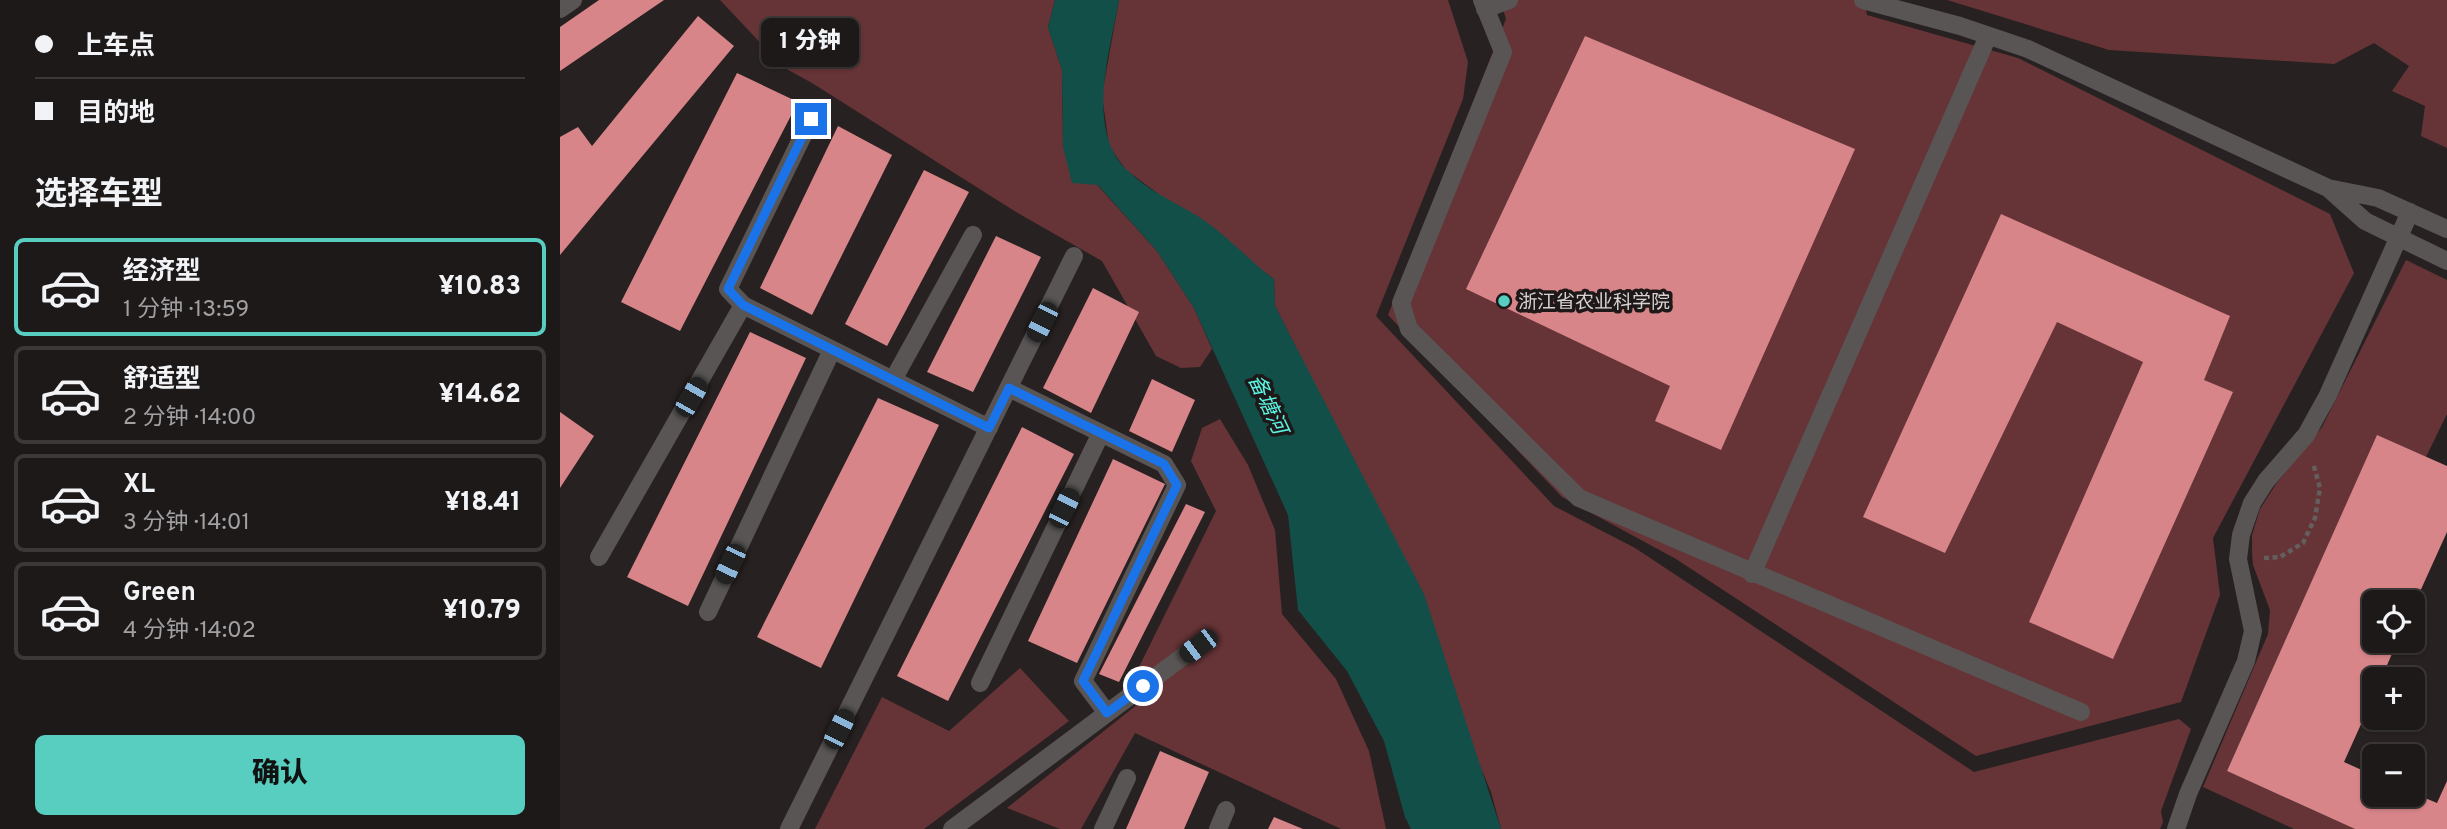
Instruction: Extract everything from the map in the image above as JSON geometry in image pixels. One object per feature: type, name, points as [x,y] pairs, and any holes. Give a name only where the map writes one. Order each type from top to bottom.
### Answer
[{"type":"street","points":[[560,9],[573,0]]},
{"type":"street","points":[[1509,0],[1483,5],[1503,52],[1401,303],[1409,329],[1579,498],[2081,712]]},
{"type":"street","points":[[1863,0],[1960,26],[2028,49],[2328,188],[2378,198],[2447,229]]},
{"type":"street","points":[[1752,574],[1988,36]]},
{"type":"street","points":[[811,119],[728,289],[743,305],[989,428]]},
{"type":"street","points":[[2328,188],[2365,221],[2447,261]]},
{"type":"street","points":[[2176,829],[2248,651],[2253,631],[2238,559],[2241,535],[2252,503],[2266,481],[2306,435],[2328,395],[2410,212]]},
{"type":"street","points":[[894,380],[973,235]]},
{"type":"street","points":[[789,829],[1074,256]]},
{"type":"street","points":[[599,556],[743,305]]},
{"type":"street","points":[[708,612],[832,350]]},
{"type":"street","points":[[1009,388],[1164,464],[1177,485],[1083,681],[1107,713]]},
{"type":"street","points":[[979,683],[1101,433]]},
{"type":"street","points":[[952,829],[1198,646]]},
{"type":"street","points":[[1103,829],[1127,778]]},
{"type":"street","points":[[1217,829],[1226,810]]},
{"type":"path","points":[[2238,559],[2280,557],[2303,543],[2315,518],[2320,488],[2306,435]]},
{"type":"shaded area","points":[[720,0],[1055,0],[1048,27],[1062,70],[1063,147],[1157,251],[1194,308],[1212,349],[1200,367],[1181,368],[1156,356],[1102,261],[1016,212],[783,67]]},
{"type":"shaded area","points":[[1119,0],[1448,0],[1468,62],[1463,99],[1376,316],[1554,506],[1635,548],[1974,772],[2179,719],[2191,729],[2161,811],[2163,822],[2160,829],[1501,829],[1491,792],[1337,429],[1275,306],[1274,279],[1126,170],[1109,146],[1102,95]]},
{"type":"shaded area","points":[[1500,0],[1864,0],[1867,15],[2018,58],[2330,214],[2354,273],[2213,538],[2220,595],[2181,702],[1976,756],[1676,559],[1562,497],[1388,315],[1506,19]]},
{"type":"shaded area","points":[[1947,0],[2447,0],[2447,148],[2421,136],[2425,106],[2392,91],[2409,66],[2374,43],[2334,64],[2109,50]]},
{"type":"shaded area","points":[[2406,260],[2447,280],[2447,414],[2426,457],[2377,436],[2227,771],[2355,829],[2294,829],[2203,787],[2268,634],[2270,610],[2253,565],[2252,535],[2260,509],[2276,484],[2322,427]]},
{"type":"shaded area","points":[[1220,419],[1248,465],[1275,530],[1282,614],[1336,679],[1369,751],[1386,829],[1341,829],[1135,733],[1081,829],[1060,829],[1007,808],[1148,696],[1137,671],[1216,511],[1191,461],[1202,428]]},
{"type":"shaded area","points":[[1020,668],[1069,721],[924,829],[815,829],[882,697],[949,731]]},
{"type":"water","name":"备塘河","points":[[1055,0],[1119,0],[1104,89],[1107,134],[1114,153],[1135,177],[1209,224],[1274,279],[1275,306],[1424,594],[1501,829],[1411,829],[1405,817],[1384,741],[1347,671],[1298,610],[1288,515],[1194,308],[1157,251],[1098,185],[1072,183],[1063,147],[1062,70],[1048,27]]},
{"type":"building","points":[[599,0],[664,0],[560,71],[560,27]]},
{"type":"building","points":[[698,16],[734,46],[560,255],[560,137],[578,127],[592,146]]},
{"type":"building","points":[[1585,36],[1855,149],[1721,450],[1655,421],[1670,386],[1466,289]]},
{"type":"building","points":[[737,73],[798,102],[680,331],[621,302]]},
{"type":"building","points":[[838,126],[892,155],[812,315],[760,288]]},
{"type":"building","points":[[924,170],[969,192],[887,346],[845,324]]},
{"type":"building","points":[[2001,214],[2230,316],[2204,380],[2233,392],[2113,659],[2029,622],[2143,362],[2057,322],[1945,553],[1863,517]]},
{"type":"building","points":[[996,236],[1041,257],[973,392],[927,372]]},
{"type":"building","points":[[1093,288],[1139,312],[1091,413],[1043,388]]},
{"type":"building","points":[[750,332],[806,358],[688,606],[627,577]]},
{"type":"building","points":[[1152,379],[1195,400],[1172,452],[1129,431]]},
{"type":"building","points":[[878,398],[939,425],[821,668],[757,637]]},
{"type":"building","points":[[560,412],[594,436],[560,488]]},
{"type":"building","points":[[1022,427],[1074,454],[948,701],[897,676]]},
{"type":"building","points":[[2377,435],[2447,466],[2447,532],[2421,590],[2362,590],[2362,653],[2392,653],[2386,667],[2362,667],[2362,722],[2344,762],[2362,770],[2362,807],[2425,807],[2425,798],[2437,803],[2447,781],[2447,829],[2355,829],[2227,771]]},
{"type":"building","points":[[1113,459],[1165,484],[1077,663],[1028,641]]},
{"type":"building","points":[[1186,504],[1205,512],[1119,682],[1099,674]]},
{"type":"building","points":[[1160,751],[1209,772],[1184,829],[1126,829]]},
{"type":"building","points":[[1274,817],[1303,829],[1268,829]]},
{"type":"place","name":"浙江省农业科学院","points":[[1504,301]]},
{"type":"route","points":[[811,119],[728,289],[743,305],[989,428],[1009,388],[1164,464],[1177,485],[1083,681],[1107,713],[1143,686]]}]
